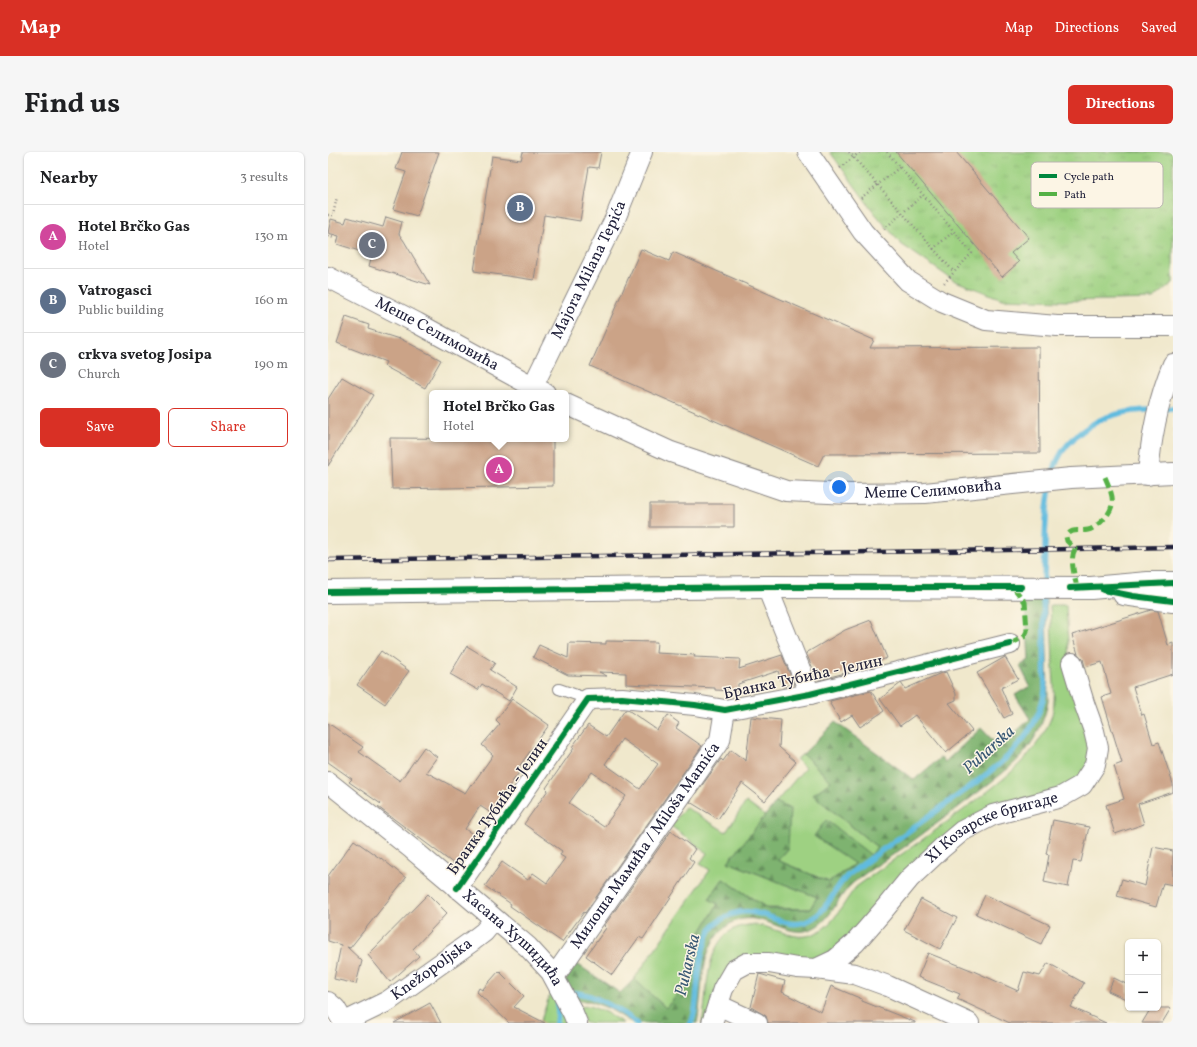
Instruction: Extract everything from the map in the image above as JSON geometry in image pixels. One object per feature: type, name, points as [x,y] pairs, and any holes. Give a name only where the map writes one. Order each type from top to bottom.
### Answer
[{"type":"main road","points":[[328,592],[767,587],[1081,588],[1173,583]]},
{"type":"main road","points":[[1081,588],[1173,601]]},
{"type":"street","name":"Majora Milana Tepića","points":[[539,390],[642,152]]},
{"type":"street","points":[[808,152],[863,232],[908,282],[942,302],[986,320],[1057,326],[1173,326]]},
{"type":"street","name":"Меше Селимовића","points":[[328,277],[417,323],[539,390]]},
{"type":"street","points":[[1148,475],[1154,426],[1169,373]]},
{"type":"street","name":"Меше Селимовића","points":[[569,405],[671,452],[786,491],[850,494],[925,493],[1071,478],[1173,473]]},
{"type":"street","points":[[767,587],[810,694]]},
{"type":"street","name":"Бранка Тубића - Јелин","points":[[457,888],[588,699],[622,698],[695,705],[725,710],[810,694],[1010,644]]},
{"type":"street","name":"XI Козарске бригаде","points":[[816,969],[835,960],[855,943],[910,878],[962,831],[993,815],[1061,797],[1082,785],[1094,765],[1098,748],[1072,663]]},
{"type":"street","name":"Милоша Мамића / Miloša Mamića","points":[[558,985],[720,740],[725,710]]},
{"type":"street","name":"Хасана Хушидића","points":[[328,782],[528,947],[552,972],[575,1018]]},
{"type":"street","points":[[328,799],[350,800]]},
{"type":"street","name":"Knežopoljska","points":[[344,1023],[394,997],[484,932],[494,920]]},
{"type":"street","name":"XI Козарске бригаде","points":[[715,1014],[723,989],[734,970],[747,962],[769,963],[797,968],[854,974],[888,986],[969,1023]]},
{"type":"street","points":[[328,1002],[335,1008],[344,1023]]},
{"type":"street","points":[[715,1014],[757,1023]]},
{"type":"lane","points":[[559,689],[588,699]]},
{"type":"path","points":[[849,152],[954,272]]},
{"type":"path","points":[[854,157],[860,152]]},
{"type":"path","points":[[887,152],[972,253],[932,296]]},
{"type":"path","points":[[878,185],[900,167]]},
{"type":"path","points":[[871,240],[923,195]]},
{"type":"path","points":[[328,215],[333,215],[337,197]]},
{"type":"path","points":[[933,249],[954,232]]},
{"type":"path","points":[[328,236],[334,238]]},
{"type":"green space","points":[[830,152],[1173,152],[1173,283],[1153,299],[1065,301],[1002,299],[953,280],[901,244],[873,211]]},
{"type":"green space","points":[[1025,599],[1046,599],[1048,701],[1045,715],[1036,735],[1024,753],[1004,772],[933,827],[854,882],[843,894],[829,915],[817,926],[809,930],[799,931],[789,930],[757,919],[746,919],[735,921],[723,929],[715,938],[706,960],[697,1023],[633,1023],[608,1008],[590,1001],[576,1001],[564,983],[577,964],[620,993],[634,979],[666,1008],[686,985],[695,942],[718,904],[709,899],[723,879],[768,909],[810,909],[817,897],[728,862],[776,802],[790,809],[788,848],[777,860],[829,882],[855,864],[814,836],[826,820],[871,855],[877,847],[813,795],[831,781],[803,754],[835,722],[914,780],[941,757],[945,762],[981,728],[999,747],[1030,719],[1015,695],[1030,686],[1020,666],[1029,660]]},
{"type":"green space","points":[[1050,605],[1066,605],[1069,660],[1089,735],[1088,777],[966,832],[875,921],[812,965],[747,962],[712,1023],[702,1023],[712,958],[717,946],[724,936],[734,929],[749,925],[763,926],[798,936],[808,936],[821,930],[838,914],[856,887],[949,821],[1001,781],[1025,759],[1044,733],[1051,718],[1054,706]]},
{"type":"green space","points":[[803,754],[831,781],[813,795],[878,848],[871,855],[814,836],[855,863],[829,882],[777,860],[788,848],[776,802],[805,768],[796,759]]},
{"type":"green space","points":[[746,802],[765,816],[728,862],[817,897],[810,909],[767,908],[723,879],[709,899],[718,904],[695,942],[686,985],[666,1008],[634,979],[710,870],[700,864],[707,853],[671,826],[685,807],[726,832]]},
{"type":"green space","points":[[551,991],[567,1023],[540,1023]]},
{"type":"green space","points":[[589,1006],[605,1012],[623,1023],[585,1023],[579,1007]]},
{"type":"building","points":[[402,152],[439,152],[417,216],[393,209],[406,172],[396,169]]},
{"type":"building","points":[[523,152],[601,152],[598,168],[589,167],[580,221],[544,215],[534,280],[474,271],[492,156],[521,160]]},
{"type":"building","points":[[896,152],[956,152],[1029,238],[1011,253],[1019,262],[1002,277]]},
{"type":"building","points":[[347,217],[383,227],[386,217],[402,222],[399,234],[430,285],[369,266],[372,255],[337,244],[339,236],[328,233],[331,219],[345,223]]},
{"type":"building","points":[[641,249],[669,261],[673,252],[874,340],[870,348],[1039,347],[1040,453],[824,454],[818,466],[590,366]]},
{"type":"building","points":[[346,317],[369,325],[368,329],[399,338],[441,360],[425,388],[384,366],[386,362],[337,343]]},
{"type":"building","points":[[342,377],[373,395],[328,466],[328,399]]},
{"type":"building","points":[[390,438],[429,438],[429,442],[553,442],[553,486],[392,489]]},
{"type":"building","points":[[650,504],[734,504],[734,527],[650,527]]},
{"type":"building","points":[[1151,610],[1158,611],[1168,645],[1173,643],[1173,674],[1133,687],[1142,715],[1144,714],[1153,744],[1159,742],[1173,784],[1173,792],[1138,804],[1144,824],[1115,834],[1106,805],[1124,799],[1114,766],[1122,763],[1102,697],[1111,694],[1102,662],[1085,667],[1083,659],[1078,654],[1072,635]]},
{"type":"building","points":[[871,620],[887,658],[857,670],[818,680],[806,653],[845,630]]},
{"type":"building","points":[[606,641],[657,642],[656,653],[695,655],[694,657],[740,659],[739,669],[782,655],[794,684],[783,687],[778,671],[738,684],[738,691],[715,690],[715,688],[626,684],[626,673],[599,672],[607,676],[568,675],[533,657],[539,645],[568,658],[569,643],[606,644]]},
{"type":"building","points":[[467,646],[495,663],[490,670],[517,687],[509,701],[482,684],[478,690],[450,674]]},
{"type":"building","points":[[381,651],[409,671],[385,704],[357,685]]},
{"type":"building","points":[[1005,657],[1018,679],[1001,688],[1012,714],[1004,718],[977,673]]},
{"type":"building","points":[[946,672],[956,694],[956,700],[949,703],[972,731],[946,753],[915,715],[900,726],[880,699],[901,683],[905,689]]},
{"type":"building","points":[[871,691],[884,711],[860,727],[852,715],[841,722],[830,704],[830,701]]},
{"type":"building","points":[[512,699],[549,725],[518,768],[521,770],[498,801],[501,804],[494,815],[480,806],[465,829],[478,838],[458,867],[378,807],[381,804],[349,782],[352,779],[328,762],[328,723],[363,747],[359,752],[400,781],[424,747],[437,757],[426,772],[465,793],[493,755],[482,745],[500,724],[496,720]]},
{"type":"building","points":[[625,710],[628,710],[657,730],[668,715],[679,723],[676,728],[702,746],[585,913],[584,912],[562,942],[510,906],[511,904],[485,886],[502,862],[528,880],[533,873],[547,883],[565,858],[560,855],[562,851],[524,824],[548,790],[546,788],[588,725],[606,737]],"holes":[[[622,739],[658,764],[640,789],[605,764]],[[592,772],[626,796],[604,827],[569,803]]]},
{"type":"building","points":[[751,717],[781,720],[779,747],[796,762],[765,801],[742,783],[718,819],[690,802],[721,759],[723,761],[731,750],[746,761]]},
{"type":"building","points":[[1053,820],[1089,827],[1081,862],[1073,861],[1068,887],[1044,882],[1049,855],[1046,854]]},
{"type":"building","points":[[671,831],[695,849],[689,858],[694,862],[643,939],[639,937],[612,975],[586,956],[606,928],[604,926]]},
{"type":"building","points":[[354,840],[381,858],[406,878],[350,948],[347,947],[362,961],[356,984],[334,979],[341,945],[328,941],[328,876]]},
{"type":"building","points":[[1153,847],[1173,851],[1173,885],[1163,883],[1156,907],[1117,896],[1122,879],[1145,886]]},
{"type":"building","points":[[428,894],[447,913],[413,949],[419,956],[390,982],[368,955]]},
{"type":"building","points":[[985,895],[1050,925],[1041,944],[976,914]]},
{"type":"building","points":[[921,899],[957,918],[940,949],[904,930]]},
{"type":"building","points":[[928,953],[1018,991],[1024,972],[1040,976],[1048,963],[1084,983],[1071,1007],[1106,1023],[1010,1023],[957,999],[960,994],[918,977]]},
{"type":"building","points":[[499,971],[524,996],[514,1007],[545,1023],[509,1023],[477,992],[479,988],[482,990]]},
{"type":"building","points":[[759,974],[785,981],[782,992],[821,1012],[831,986],[862,999],[862,1001],[915,1023],[768,1023],[766,1016],[751,1007]]},
{"type":"building","points":[[1114,978],[1125,984],[1125,999],[1108,991]]},
{"type":"building","points":[[430,1003],[441,1023],[394,1023]]},
{"type":"building","points":[[1161,1008],[1171,1008],[1162,1023],[1142,1023],[1149,1011],[1161,1011]]},
{"type":"waterway","name":"Puharska","points":[[1162,409],[1173,408]]},
{"type":"waterway","name":"Puharska","points":[[1044,584],[1047,508],[1055,468],[1062,452],[1074,438],[1098,421],[1124,413],[1154,410]]},
{"type":"waterway","name":"Puharska","points":[[691,1023],[695,1011],[702,952],[710,931],[717,923],[726,917],[738,913],[749,912],[759,913],[786,923],[795,924],[810,920],[822,911],[848,875],[988,773],[1002,762],[1020,743],[1036,719],[1045,691],[1043,592]]},
{"type":"waterway","name":"Puharska","points":[[557,1023],[557,1005],[572,993],[587,995],[606,1003],[637,1023]]},
{"type":"railway","points":[[328,560],[1173,547]]},
{"type":"marked path","points":[[1077,588],[1072,563],[1075,549],[1067,541],[1066,537],[1073,531],[1088,530],[1093,528],[1101,522],[1110,511],[1112,506],[1112,495],[1105,477]]},
{"type":"marked path","points":[[1010,644],[1024,637],[1027,631],[1025,602],[1013,587]]},
{"type":"cycle path","points":[[1070,588],[1173,583]]},
{"type":"cycle path","points":[[328,592],[767,587],[1021,587]]},
{"type":"cycle path","points":[[1103,590],[1133,596],[1173,601]]},
{"type":"cycle path","points":[[457,888],[588,699],[622,698],[695,705],[725,710],[810,694],[1010,644]]},
{"type":"place","name":"Vatrogasci","points":[[520,208]]},
{"type":"place","name":"crkva svetog Josipa","points":[[372,245]]},
{"type":"place","name":"Hotel Brčko Gas","points":[[499,470]]}]
